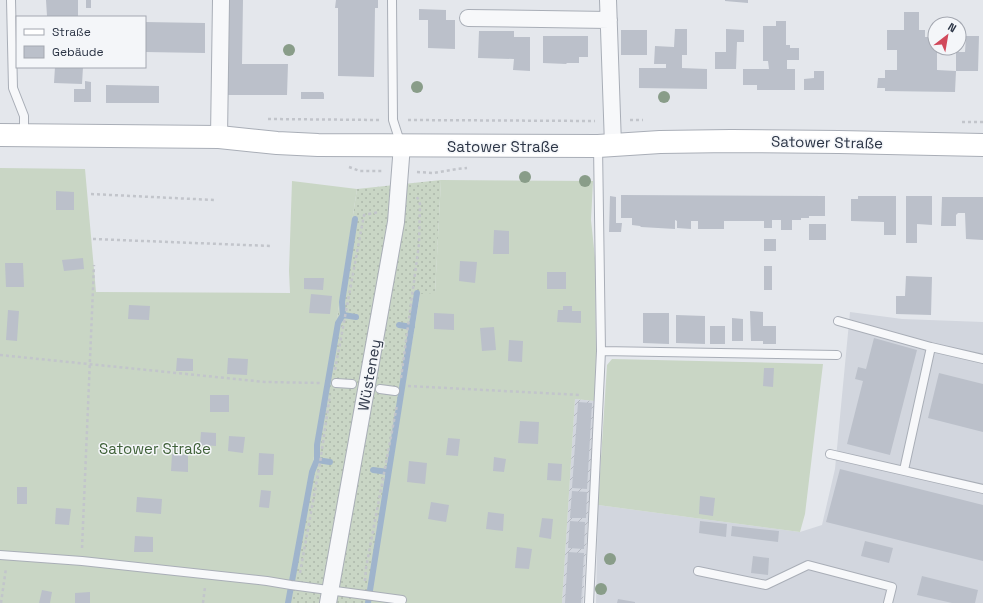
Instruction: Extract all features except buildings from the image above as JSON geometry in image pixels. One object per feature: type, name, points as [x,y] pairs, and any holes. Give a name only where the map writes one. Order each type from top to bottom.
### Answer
[{"type":"main road","name":"Satower Straße","points":[[0,135],[219,137],[277,143],[402,145],[606,145],[660,142],[731,141],[983,145]]},
{"type":"street","points":[[219,137],[221,0]]},
{"type":"street","points":[[606,145],[608,0]]},
{"type":"street","points":[[468,18],[608,20]]},
{"type":"street","name":"Wüsteney","points":[[328,596],[396,222],[402,145]]},
{"type":"lane","points":[[11,0],[14,88],[24,116],[24,135]]},
{"type":"lane","points":[[392,0],[393,120],[402,145]]},
{"type":"lane","points":[[589,603],[601,351],[606,145]]},
{"type":"lane","points":[[838,321],[931,347],[983,359]]},
{"type":"lane","points":[[904,470],[931,347]]},
{"type":"lane","points":[[601,351],[837,355]]},
{"type":"lane","points":[[336,383],[352,384]]},
{"type":"lane","points":[[380,389],[395,391]]},
{"type":"lane","points":[[830,454],[983,489]]},
{"type":"lane","points":[[4,555],[82,561],[267,580],[294,585],[328,596],[367,595],[402,600]]},
{"type":"lane","points":[[698,571],[766,585],[808,565],[892,587],[888,603]]},
{"type":"path","points":[[343,167],[360,171],[434,173],[457,168],[473,168]]},
{"type":"path","points":[[91,194],[214,200]]},
{"type":"path","points":[[408,328],[419,244],[420,204],[416,194]]},
{"type":"path","points":[[345,318],[364,215],[381,211],[397,213]]},
{"type":"path","points":[[93,239],[271,246]]},
{"type":"path","points":[[82,561],[94,265]]},
{"type":"path","points":[[0,356],[265,382],[327,383]]},
{"type":"path","points":[[404,386],[581,395]]},
{"type":"path","points":[[294,585],[321,459]]},
{"type":"path","points":[[367,595],[366,568],[384,470]]},
{"type":"path","points":[[1,603],[4,555]]},
{"type":"shaded area","points":[[850,312],[902,319],[983,322],[983,603],[596,603],[598,505],[800,532],[822,525],[835,469]]},
{"type":"shaded area","points":[[575,399],[595,401],[583,603],[562,603]]},
{"type":"green space","name":"Satower Straße","points":[[0,168],[85,169],[96,292],[290,293],[289,271],[292,181],[357,189],[327,383],[288,603],[0,603]]},
{"type":"green space","points":[[441,180],[435,294],[420,294],[369,603],[288,603],[327,383],[357,189]]},
{"type":"green space","points":[[441,180],[593,181],[591,220],[595,258],[595,401],[575,399],[562,603],[369,603],[420,294],[435,293]]},
{"type":"green space","points":[[612,359],[823,364],[805,514],[800,532],[598,505],[607,365]]},
{"type":"waterway","points":[[288,603],[312,472],[317,460],[317,445],[338,323],[343,315],[342,302],[355,219]]},
{"type":"waterway","points":[[368,603],[417,293]]},
{"type":"waterway","points":[[343,315],[356,317]]},
{"type":"waterway","points":[[399,325],[412,327]]},
{"type":"waterway","points":[[317,460],[330,462]]},
{"type":"waterway","points":[[373,470],[388,472]]}]
